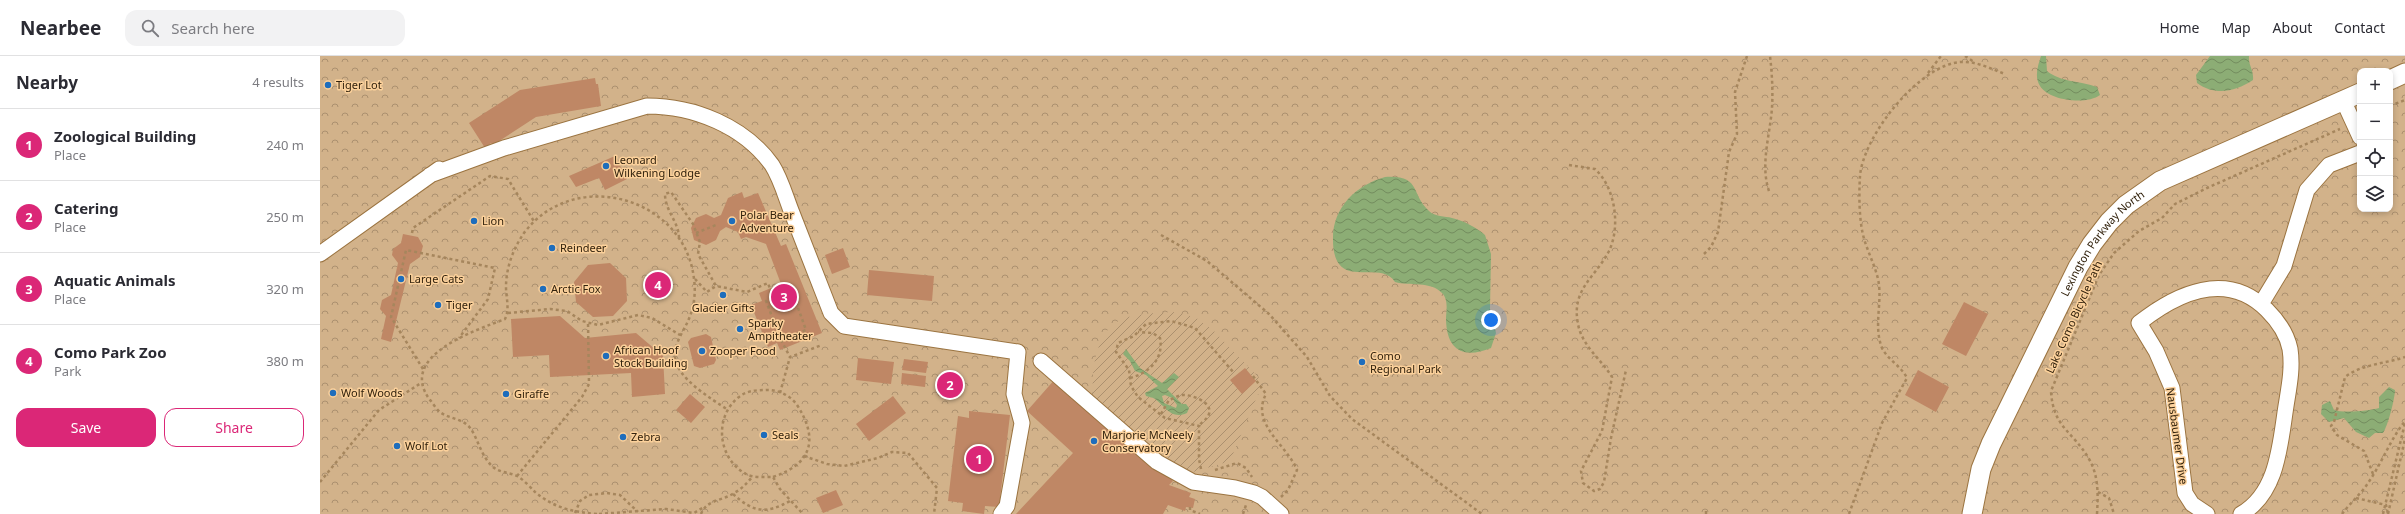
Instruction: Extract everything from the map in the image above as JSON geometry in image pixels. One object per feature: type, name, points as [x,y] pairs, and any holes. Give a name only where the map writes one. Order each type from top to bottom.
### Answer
[{"type":"main road","points":[[2393,79],[2405,73]]},
{"type":"main road","name":"Lexington Parkway North","points":[[1972,514],[1981,469],[1991,444],[2078,267],[2092,244],[2109,222],[2126,205],[2160,181],[2352,97]]},
{"type":"lane","points":[[2352,97],[2353,121],[2357,130]]},
{"type":"lane","points":[[430,175],[504,148],[647,106],[668,106],[689,110],[710,117],[726,126],[744,138],[772,166],[830,313],[844,326],[1018,352],[1014,394],[1022,424],[1008,506],[1001,514]]},
{"type":"lane","points":[[320,254],[459,154]]},
{"type":"lane","points":[[2261,304],[2284,266],[2307,190],[2329,165],[2357,154]]},
{"type":"lane","name":"Nausbaumer Drive","points":[[2207,514],[2192,504],[2185,493],[2172,388],[2160,358],[2139,323],[2152,313],[2201,290],[2216,288],[2230,289],[2247,294],[2261,304],[2273,316],[2284,332],[2290,348],[2291,371],[2279,455],[2272,476],[2259,500],[2241,514]]},
{"type":"lane","points":[[1041,361],[1158,462],[1183,478],[1254,493],[1276,510]]},
{"type":"path","points":[[1704,254],[1711,247],[1718,232],[1729,152],[1737,134],[1735,92],[1747,56]]},
{"type":"path","points":[[1769,191],[1766,180],[1766,167],[1773,90],[1770,56]]},
{"type":"path","points":[[1850,514],[1882,423],[1907,378],[1883,348],[1878,334],[1880,294],[1878,279],[1862,230],[1860,174],[1868,149],[1878,130],[1896,106],[1928,74],[1942,56]]},
{"type":"path","points":[[1965,56],[1976,63],[2005,74]]},
{"type":"path","points":[[1928,74],[1960,62],[1976,63]]},
{"type":"path","points":[[2393,105],[2405,100]]},
{"type":"path","name":"Lake Como Bicycle Path","points":[[2097,514],[2098,492],[2096,476],[2090,460],[2061,425],[2052,407],[2051,391],[2107,260],[2139,231],[2162,218],[2175,204],[2304,144],[2334,133],[2353,121]]},
{"type":"path","points":[[1569,165],[1595,169],[1608,183],[1613,202],[1612,241],[1609,251],[1581,289],[1577,311],[1582,338],[1601,360],[1612,378],[1602,431],[1582,471],[1583,483],[1594,490],[1600,489],[1604,482],[1611,438],[1626,370]]},
{"type":"path","points":[[412,233],[412,228],[490,176],[508,179],[535,223]]},
{"type":"path","points":[[679,239],[679,229],[665,205],[665,194],[671,192],[693,224],[700,242],[698,254],[716,286]]},
{"type":"path","points":[[728,410],[693,386],[682,372],[675,358],[680,335],[689,320],[695,299],[694,279],[690,260],[679,239],[658,216],[640,205],[622,198],[599,196],[578,197],[558,206],[524,233],[517,245],[507,270],[508,313],[505,319],[459,338],[440,350],[424,369],[421,383],[426,394],[440,412],[458,419],[470,428],[492,466],[517,476],[542,498],[559,508],[575,513],[598,514],[666,509],[694,513],[719,498],[733,494],[753,476]]},
{"type":"path","points":[[696,233],[716,225]]},
{"type":"path","points":[[1161,235],[1207,261],[1269,314],[1307,357],[1330,396],[1352,419],[1482,514]]},
{"type":"path","points":[[424,369],[391,317],[406,250],[495,268],[488,299],[459,338]]},
{"type":"path","points":[[694,279],[707,292],[716,286],[747,292],[768,283],[774,298]]},
{"type":"path","points":[[780,393],[790,357],[781,340],[766,301],[792,291],[806,330],[781,340]]},
{"type":"path","points":[[508,313],[550,310],[568,311],[582,321],[598,325],[638,315],[652,318],[680,335]]},
{"type":"path","points":[[1199,426],[1170,420],[1134,392],[1129,370],[1116,352],[1118,343],[1138,332],[1146,324],[1171,321],[1195,328],[1234,373]]},
{"type":"path","points":[[517,476],[582,397],[589,384],[588,322]]},
{"type":"path","points":[[1130,378],[1141,375],[1153,365],[1161,348],[1160,338],[1153,333],[1138,332]]},
{"type":"path","points":[[790,357],[822,345]]},
{"type":"path","points":[[2374,474],[2364,451],[2337,435],[2330,426],[2334,422],[2344,388],[2345,378],[2353,371],[2362,367],[2386,363],[2405,357]]},
{"type":"path","points":[[1253,376],[1266,394],[1264,399],[1264,421],[1283,447],[1297,470],[1288,490],[1276,510]]},
{"type":"path","points":[[320,482],[379,410],[421,383]]},
{"type":"path","points":[[772,390],[780,393],[794,402],[807,421],[809,431],[808,449],[796,466],[773,477],[747,475],[737,468],[728,458],[722,443],[722,426],[728,410],[739,396],[753,391],[772,390]]},
{"type":"path","points":[[1161,414],[1169,400],[1177,397],[1187,396],[1204,402],[1209,406],[1210,413],[1207,419],[1202,421],[1199,426],[1198,459],[1201,469],[1207,472]]},
{"type":"path","points":[[2342,514],[2374,474],[2389,448],[2394,434],[2405,422]]},
{"type":"path","points":[[2383,514],[2405,422]]},
{"type":"path","points":[[2388,514],[2405,439]]},
{"type":"path","points":[[804,456],[827,464],[844,466],[857,464],[892,452],[908,453],[937,488],[934,514]]},
{"type":"path","points":[[1214,470],[1237,463],[1246,468],[1253,478],[1254,493]]},
{"type":"path","points":[[773,477],[790,501],[803,514]]},
{"type":"path","points":[[2098,492],[2109,498],[2114,514]]},
{"type":"path","points":[[575,513],[580,501],[590,495],[607,493],[620,495],[638,512]]},
{"type":"path","points":[[733,494],[757,510],[769,511],[790,501]]},
{"type":"path","points":[[2356,498],[2386,505]]},
{"type":"path","points":[[2386,505],[2388,514]]},
{"type":"path","points":[[701,514],[704,508]]},
{"type":"path","points":[[1190,508],[1190,510],[1200,514]]},
{"type":"green space","name":"Como Regional Park","points":[[320,56],[2405,56],[2405,514],[320,514]]},
{"type":"green space","points":[[1173,312],[1195,317],[1213,330],[1263,382],[1230,461],[1190,473],[1163,457],[1105,412],[1097,403],[1093,387],[1094,366],[1098,349],[1104,336],[1111,327],[1119,321],[1142,314]]},
{"type":"water","points":[[2041,56],[2046,56],[2047,71],[2052,75],[2097,87],[2100,95],[2094,98],[2078,101],[2051,95],[2040,86],[2037,79],[2037,71]]},
{"type":"water","points":[[2210,56],[2249,56],[2253,80],[2232,90],[2225,91],[2211,90],[2204,87],[2197,83],[2196,75]]},
{"type":"water","points":[[1385,177],[1405,179],[1414,187],[1423,205],[1431,213],[1456,219],[1478,229],[1485,235],[1491,254],[1490,309],[1496,333],[1491,348],[1473,353],[1459,350],[1454,345],[1447,331],[1446,299],[1437,289],[1426,285],[1395,282],[1390,276],[1375,272],[1352,271],[1345,269],[1337,261],[1333,240],[1334,228],[1341,208],[1364,186]]},
{"type":"water","points":[[1126,349],[1140,368],[1162,383],[1174,373],[1179,377],[1167,389],[1182,404],[1186,404],[1189,408],[1187,413],[1181,415],[1173,414],[1155,399],[1146,396],[1145,393],[1158,386],[1146,375],[1135,371],[1130,361],[1123,354]],"holes":[[[1165,395],[1172,398],[1177,405],[1176,408],[1164,403],[1162,396]]]},
{"type":"water","points":[[2389,387],[2395,390],[2395,394],[2389,418],[2383,433],[2375,433],[2369,438],[2356,432],[2344,418],[2329,422],[2321,414],[2322,405],[2330,401],[2334,410],[2338,411],[2356,411],[2379,408],[2379,397]]},
{"type":"building","points":[[595,78],[596,84],[598,84],[601,106],[536,117],[493,145],[491,143],[485,148],[469,123],[520,90]]},
{"type":"building","name":"Leonard Wilkening Lodge","points":[[615,156],[627,179],[605,190],[599,178],[576,187],[569,176]]},
{"type":"building","points":[[742,192],[744,198],[758,193],[781,246],[786,244],[822,333],[780,350],[777,343],[768,347],[751,305],[762,301],[759,293],[781,284],[766,244],[746,237],[741,239],[738,232],[726,227],[720,231],[716,240],[706,245],[694,240],[691,228],[696,218],[706,214],[714,218],[721,215],[728,198]]},
{"type":"building","name":"Large Cats","points":[[403,234],[418,237],[423,246],[420,257],[410,264],[391,342],[381,339],[386,316],[380,309],[382,300],[391,295],[398,263],[392,255],[393,249],[401,243]]},
{"type":"building","points":[[843,248],[850,267],[832,274],[825,255]]},
{"type":"building","points":[[610,263],[626,278],[627,301],[613,316],[593,317],[576,302],[574,282],[588,265]]},
{"type":"building","points":[[869,270],[934,276],[932,301],[867,295]]},
{"type":"building","points":[[1964,302],[1988,314],[1966,356],[1942,344]]},
{"type":"building","name":"African Hoof Stock Building","points":[[560,316],[585,338],[636,333],[663,356],[665,394],[632,397],[631,373],[550,377],[549,355],[513,357],[511,319]]},
{"type":"building","name":"Zooper Food","points":[[706,334],[711,337],[716,360],[714,364],[700,368],[694,366],[688,342],[691,338]]},
{"type":"building","points":[[858,358],[894,362],[891,384],[856,380]]},
{"type":"building","points":[[904,359],[928,362],[926,373],[902,370]]},
{"type":"building","points":[[1245,368],[1256,381],[1242,394],[1230,380]]},
{"type":"building","points":[[1918,370],[1949,387],[1936,412],[1905,395]]},
{"type":"building","points":[[902,373],[926,376],[925,387],[901,384]]},
{"type":"building","points":[[941,373],[961,375],[959,398],[938,396]]},
{"type":"building","name":"Marjorie McNeely Conservatory","points":[[1056,378],[1173,481],[1169,485],[1191,493],[1189,497],[1195,499],[1193,508],[1186,507],[1185,511],[1168,505],[1163,514],[1016,514],[1073,453],[1027,411]]},
{"type":"building","points":[[690,394],[705,407],[691,423],[676,410]]},
{"type":"building","points":[[893,396],[906,413],[869,441],[856,424]]},
{"type":"building","points":[[969,411],[1010,415],[999,507],[985,506],[984,514],[962,511],[963,503],[948,501],[958,416],[969,418]]},
{"type":"building","points":[[836,490],[843,505],[823,513],[816,498]]},
{"type":"place","name":"Tiger Lot","points":[[328,85]]},
{"type":"place","name":"Leonard Wilkening Lodge","points":[[606,166]]},
{"type":"place","name":"Lion","points":[[474,221]]},
{"type":"place","name":"Polar Bear Adventure","points":[[732,221]]},
{"type":"place","name":"Reindeer","points":[[552,248]]},
{"type":"place","name":"Large Cats","points":[[401,279]]},
{"type":"place","name":"Como Park Zoo","points":[[658,285]]},
{"type":"place","name":"Arctic Fox","points":[[543,289]]},
{"type":"place","name":"Glacier Gifts","points":[[723,295]]},
{"type":"place","name":"Aquatic Animals","points":[[784,297]]},
{"type":"place","name":"Tiger","points":[[438,305]]},
{"type":"place","name":"Sparky Ampitheater","points":[[740,329]]},
{"type":"place","name":"Zooper Food","points":[[702,351]]},
{"type":"place","name":"African Hoof Stock Building","points":[[606,356]]},
{"type":"place","name":"Como Regional Park","points":[[1362,362]]},
{"type":"place","name":"Catering","points":[[950,385]]},
{"type":"place","name":"Wolf Woods","points":[[333,393]]},
{"type":"place","name":"Giraffe","points":[[506,394]]},
{"type":"place","name":"Seals","points":[[764,435]]},
{"type":"place","name":"Zebra","points":[[623,437]]},
{"type":"place","name":"Marjorie McNeely Conservatory","points":[[1094,441]]},
{"type":"place","name":"Wolf Lot","points":[[397,446]]},
{"type":"place","name":"Zoological Building","points":[[979,459]]}]
